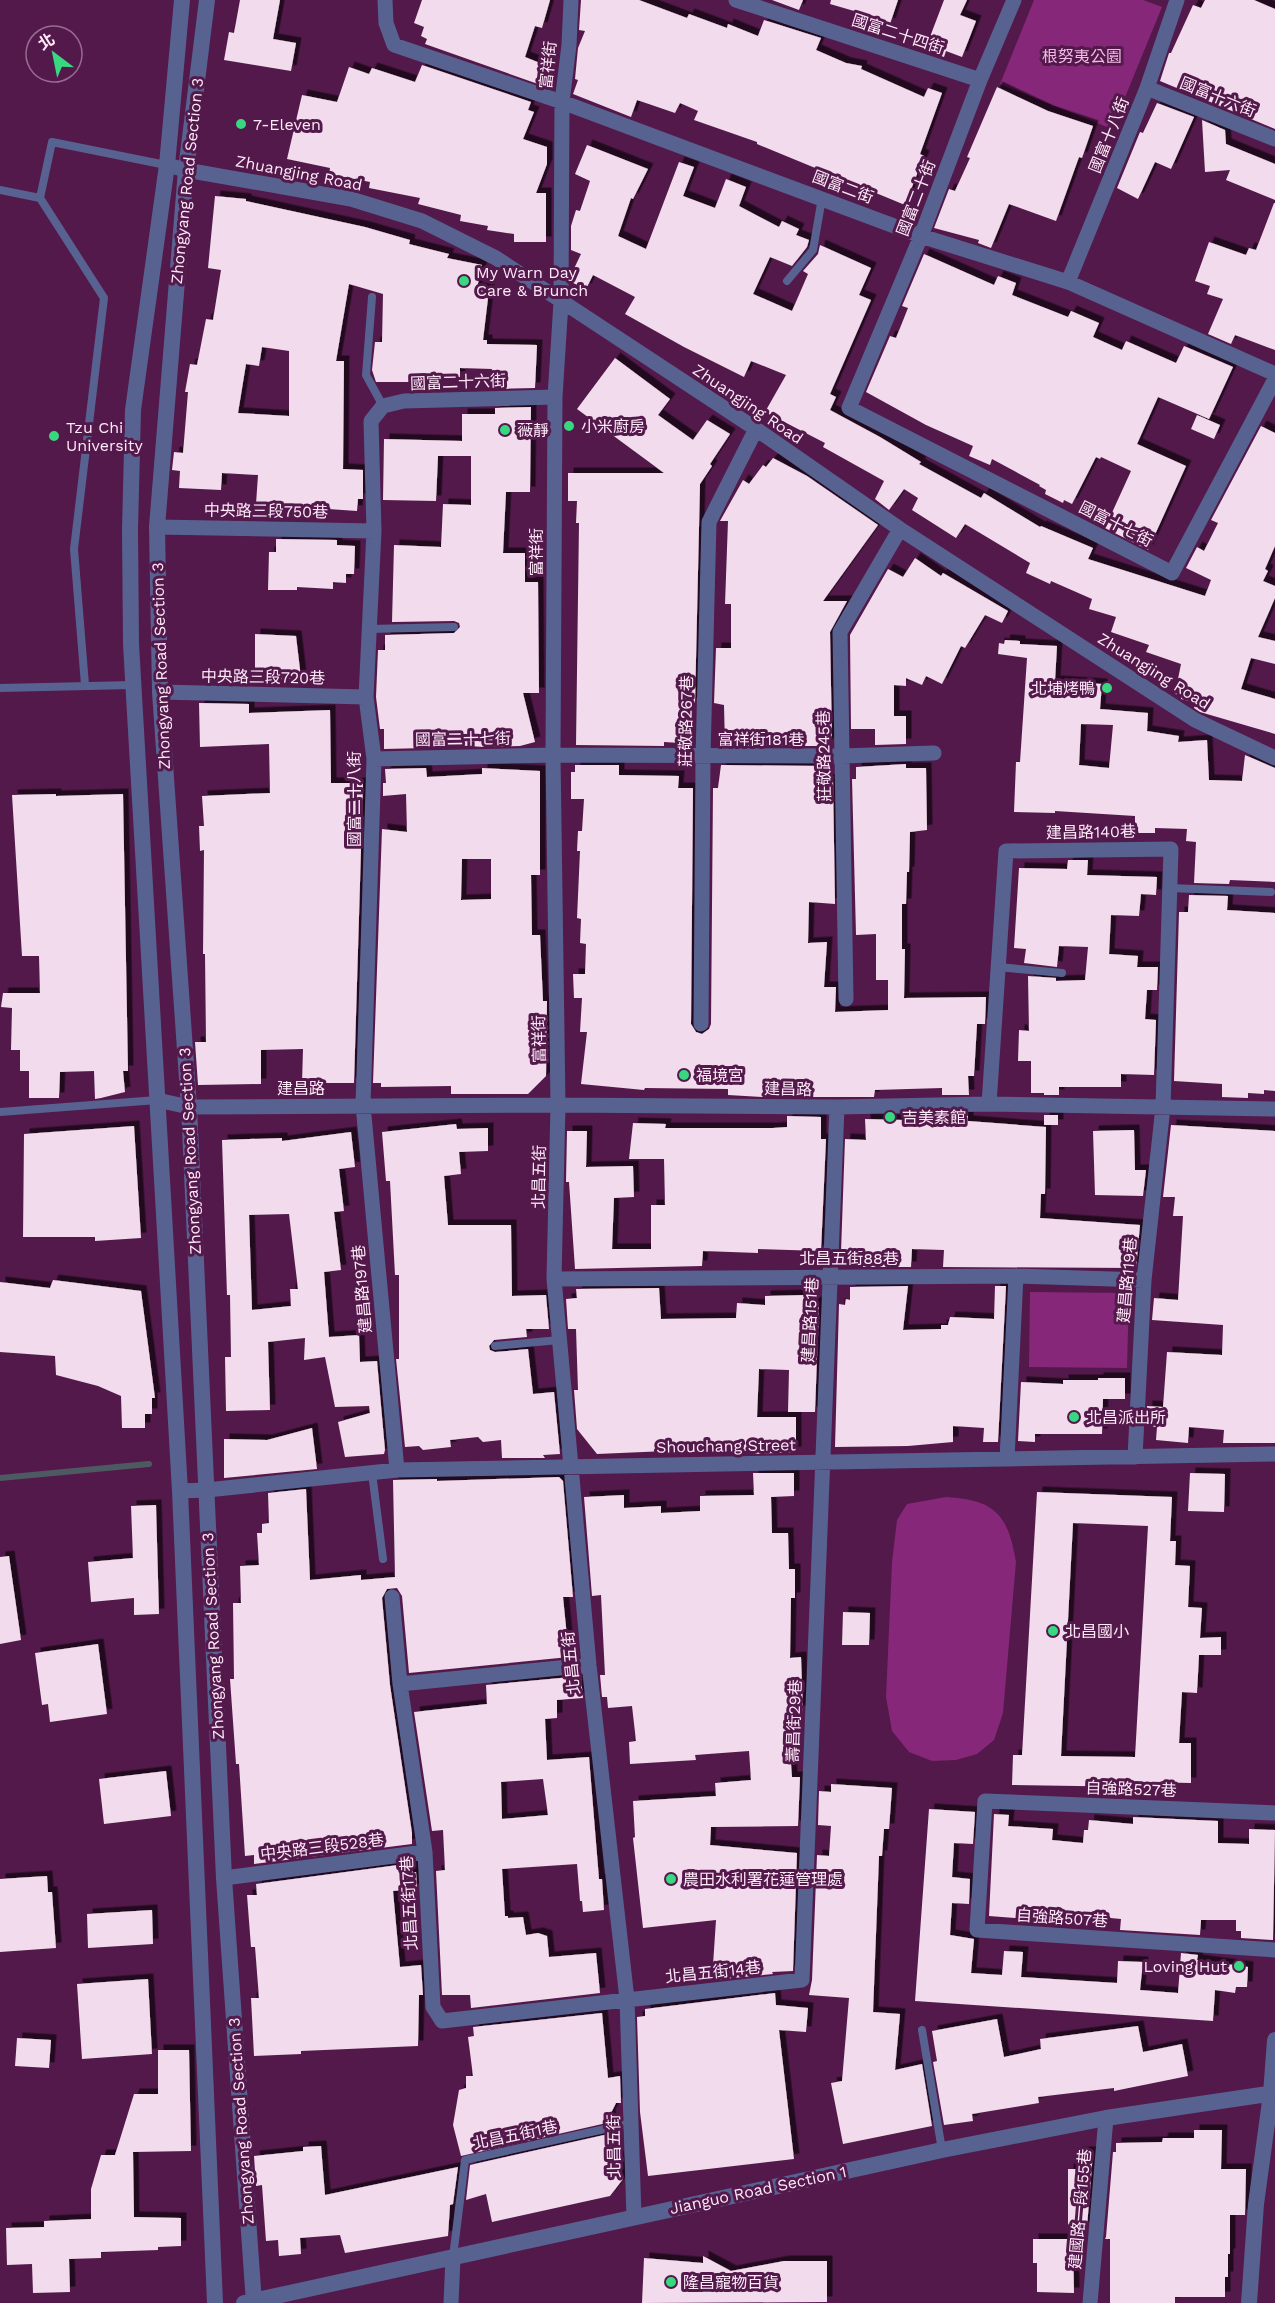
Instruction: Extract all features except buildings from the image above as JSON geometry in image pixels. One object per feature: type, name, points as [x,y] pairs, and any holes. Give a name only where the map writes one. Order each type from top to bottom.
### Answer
[{"type":"street","name":"Zhongyang Road Section 3","points":[[182,0],[167,165],[133,410],[130,529],[131,644],[180,1491],[215,2303]]},
{"type":"street","name":"Zhongyang Road Section 3","points":[[207,0],[186,170],[157,527],[160,692],[189,1107],[224,1878],[250,2302]]},
{"type":"street","name":"國富二街","points":[[385,0],[386,23],[394,45],[562,102],[921,236],[1068,282],[1275,374]]},
{"type":"street","name":"富祥街","points":[[558,1105],[553,755],[555,397],[561,302],[562,102],[569,45],[571,0]]},
{"type":"street","name":"國富二十四街","points":[[736,0],[981,80]]},
{"type":"street","name":"國富二十街","points":[[849,408],[921,236],[1014,0]]},
{"type":"street","name":"國富十八街","points":[[1068,282],[1147,88],[1177,0]]},
{"type":"street","name":"國富十六街","points":[[1147,88],[1275,139]]},
{"type":"street","name":"Zhuangjing Road","points":[[167,165],[351,199],[422,221],[496,258],[756,429],[900,529],[1195,720],[1275,758]]},
{"type":"street","name":"國富十七街","points":[[849,408],[1172,573],[1275,379]]},
{"type":"street","name":"國富二十六街","points":[[383,406],[404,401],[555,397]]},
{"type":"street","name":"國富二十八街","points":[[363,1105],[374,759],[366,697],[374,531],[371,421],[383,406]]},
{"type":"street","name":"莊敬路267巷","points":[[701,1024],[702,757],[709,522],[756,429]]},
{"type":"street","name":"中央路三段750巷","points":[[157,527],[374,531]]},
{"type":"street","name":"莊敬路245巷","points":[[846,999],[840,632],[900,529]]},
{"type":"street","name":"中央路三段720巷","points":[[160,692],[366,697]]},
{"type":"street","name":"富祥街181巷","points":[[553,755],[702,757],[934,753]]},
{"type":"street","name":"國富二十七街","points":[[374,759],[553,755]]},
{"type":"street","name":"建昌路140巷","points":[[989,1104],[1006,850],[1171,849],[1163,1107]]},
{"type":"street","name":"建昌路","points":[[157,1100],[189,1107],[363,1105],[837,1107],[989,1104],[1275,1109]]},
{"type":"street","name":"建昌路197巷","points":[[363,1105],[397,1470]]},
{"type":"street","name":"北昌五街","points":[[558,1105],[554,1279],[589,1665],[627,1999],[634,2217]]},
{"type":"street","name":"建昌路151巷","points":[[822,1462],[837,1107]]},
{"type":"street","name":"建昌路119巷","points":[[1135,1457],[1144,1280],[1163,1107]]},
{"type":"street","name":"北昌五街88巷","points":[[554,1279],[1016,1276],[1144,1280]]},
{"type":"street","points":[[1007,1459],[1016,1276]]},
{"type":"street","name":"Shouchang Street","points":[[180,1491],[397,1470],[1275,1454]]},
{"type":"street","name":"壽昌街29巷","points":[[802,1980],[822,1462]]},
{"type":"street","name":"北昌五街17巷","points":[[392,1597],[400,1684],[425,1852],[433,2007],[442,2021],[627,1999]]},
{"type":"street","points":[[400,1684],[589,1665]]},
{"type":"street","name":"自強路527巷","points":[[985,1801],[1275,1813]]},
{"type":"street","name":"自強路507巷","points":[[985,1801],[977,1930],[1275,1950]]},
{"type":"street","name":"中央路三段528巷","points":[[224,1878],[425,1852]]},
{"type":"street","name":"北昌五街14巷","points":[[627,1999],[802,1980]]},
{"type":"street","points":[[1249,2303],[1256,2204],[1273,2094],[1275,2040]]},
{"type":"street","name":"Jianguo Road Section 1","points":[[250,2302],[942,2150],[1106,2118],[1273,2094]]},
{"type":"street","name":"建國路一段155巷","points":[[1090,2303],[1106,2118]]},
{"type":"street","points":[[452,2303],[453,2258]]},
{"type":"lane","points":[[85,685],[75,549],[104,298],[40,198],[52,142],[167,165]]},
{"type":"lane","points":[[0,190],[40,198]]},
{"type":"lane","points":[[787,281],[813,250],[822,198]]},
{"type":"lane","points":[[372,297],[366,375],[383,406]]},
{"type":"lane","points":[[369,629],[454,627]]},
{"type":"lane","points":[[0,688],[134,685]]},
{"type":"lane","points":[[1170,888],[1271,892]]},
{"type":"lane","points":[[998,967],[1062,973]]},
{"type":"lane","points":[[0,1112],[157,1100]]},
{"type":"lane","points":[[495,1346],[559,1340]]},
{"type":"lane","points":[[372,1473],[383,1559]]},
{"type":"lane","points":[[922,2030],[942,2150]]},
{"type":"lane","name":"北昌五街1巷","points":[[453,2258],[465,2160],[632,2123]]},
{"type":"green space","name":"根努夷公園","points":[[1034,0],[1143,0],[1162,7],[1112,129],[1000,84]]},
{"type":"green space","points":[[1030,1292],[1129,1293],[1127,1368],[1029,1367]]},
{"type":"green space","points":[[946,1497],[976,1502],[988,1506],[996,1513],[1009,1532],[1016,1562],[1003,1713],[994,1740],[977,1754],[956,1760],[932,1761],[909,1752],[892,1731],[886,1697],[892,1562],[897,1520],[907,1504]]},
{"type":"waterway","points":[[0,1478],[149,1464]]},
{"type":"place","name":"7-Eleven","points":[[241,124]]},
{"type":"place","name":"My Warn Day Care & Brunch","points":[[464,281]]},
{"type":"place","name":"小米廚房","points":[[569,426]]},
{"type":"place","name":"薇靜","points":[[505,430]]},
{"type":"place","name":"Tzu Chi University","points":[[54,436]]},
{"type":"place","name":"北埔烤鴨","points":[[1107,688]]},
{"type":"place","name":"福境宮","points":[[684,1075]]},
{"type":"place","name":"吉美素館","points":[[890,1117]]},
{"type":"place","name":"北昌派出所","points":[[1074,1417]]},
{"type":"place","name":"北昌國小","points":[[1053,1631]]},
{"type":"place","name":"農田水利署花蓮管理處","points":[[671,1879]]},
{"type":"place","name":"Loving Hut","points":[[1239,1966]]},
{"type":"place","name":"隆昌寵物百貨","points":[[671,2282]]}]
